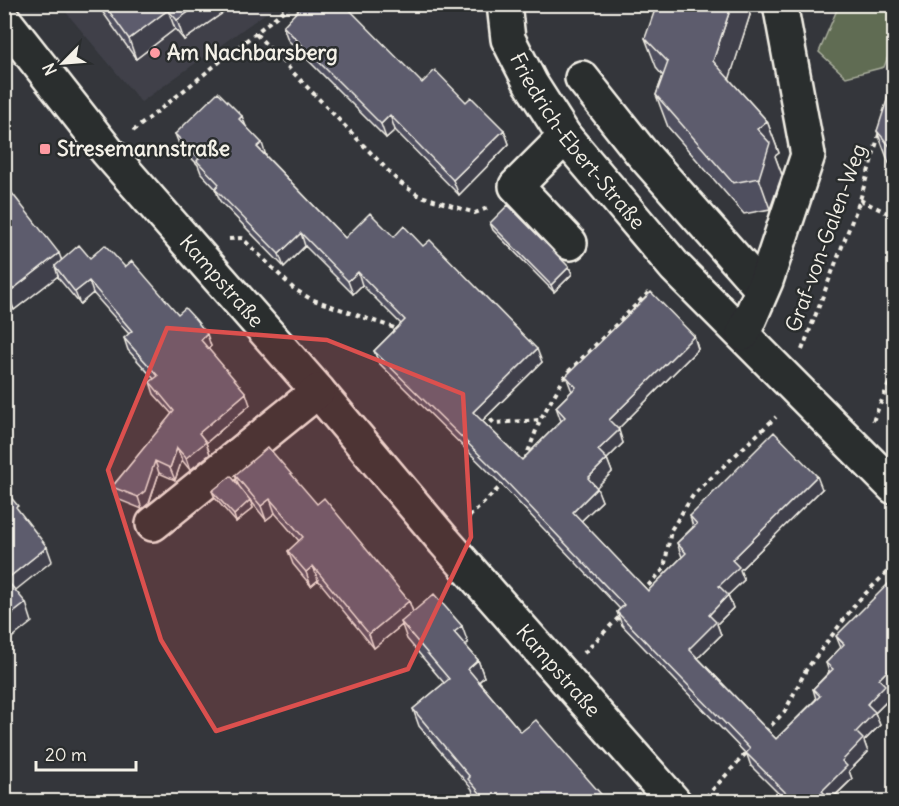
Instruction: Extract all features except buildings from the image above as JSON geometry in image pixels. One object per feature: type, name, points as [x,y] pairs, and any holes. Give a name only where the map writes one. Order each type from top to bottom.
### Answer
[{"type":"street","name":"Friedrich-Ebert-Straße","points":[[504,4],[508,39],[531,84],[565,137],[675,267],[894,487]]},
{"type":"street","points":[[743,334],[762,289],[808,155],[780,4]]},
{"type":"street","name":"Kampstraße","points":[[4,20],[107,151],[318,391],[444,541],[674,801]]},
{"type":"street","points":[[582,78],[640,151],[762,289]]},
{"type":"street","points":[[565,137],[516,186],[570,243]]},
{"type":"street","points":[[153,524],[318,391]]},
{"type":"path","points":[[107,151],[292,4]]},
{"type":"path","points":[[256,34],[399,182],[418,195],[475,213],[495,205]]},
{"type":"path","points":[[886,106],[894,68]]},
{"type":"path","name":"Graf-von-Galen-Weg","points":[[796,387],[860,200],[881,127]]},
{"type":"path","points":[[860,200],[894,216]]},
{"type":"path","points":[[190,243],[243,238],[294,289],[311,299],[397,329],[405,334]]},
{"type":"path","points":[[523,466],[540,420],[567,373],[675,267]]},
{"type":"path","points":[[861,452],[894,372]]},
{"type":"path","points":[[640,595],[664,569],[671,530],[694,494],[796,387]]},
{"type":"path","points":[[477,406],[494,423],[540,420]]},
{"type":"path","points":[[444,541],[507,481]]},
{"type":"path","points":[[762,735],[785,711],[806,670],[857,602],[894,565]]},
{"type":"path","points":[[563,674],[624,612]]},
{"type":"path","points":[[702,801],[755,744]]},
{"type":"highlighted area","points":[[167,328],[327,340],[463,394],[471,537],[408,669],[216,731],[161,640],[108,470]]},
{"type":"shaded area","name":"Am Nachbarsberg","points":[[60,5],[277,5],[141,102]]},
{"type":"green space","points":[[839,5],[894,5],[894,41],[884,67],[846,77],[819,52]]},
{"type":"place","name":"Am Nachbarsberg","points":[[155,53]]},
{"type":"place","name":"Stresemannstraße","points":[[45,149]]}]
